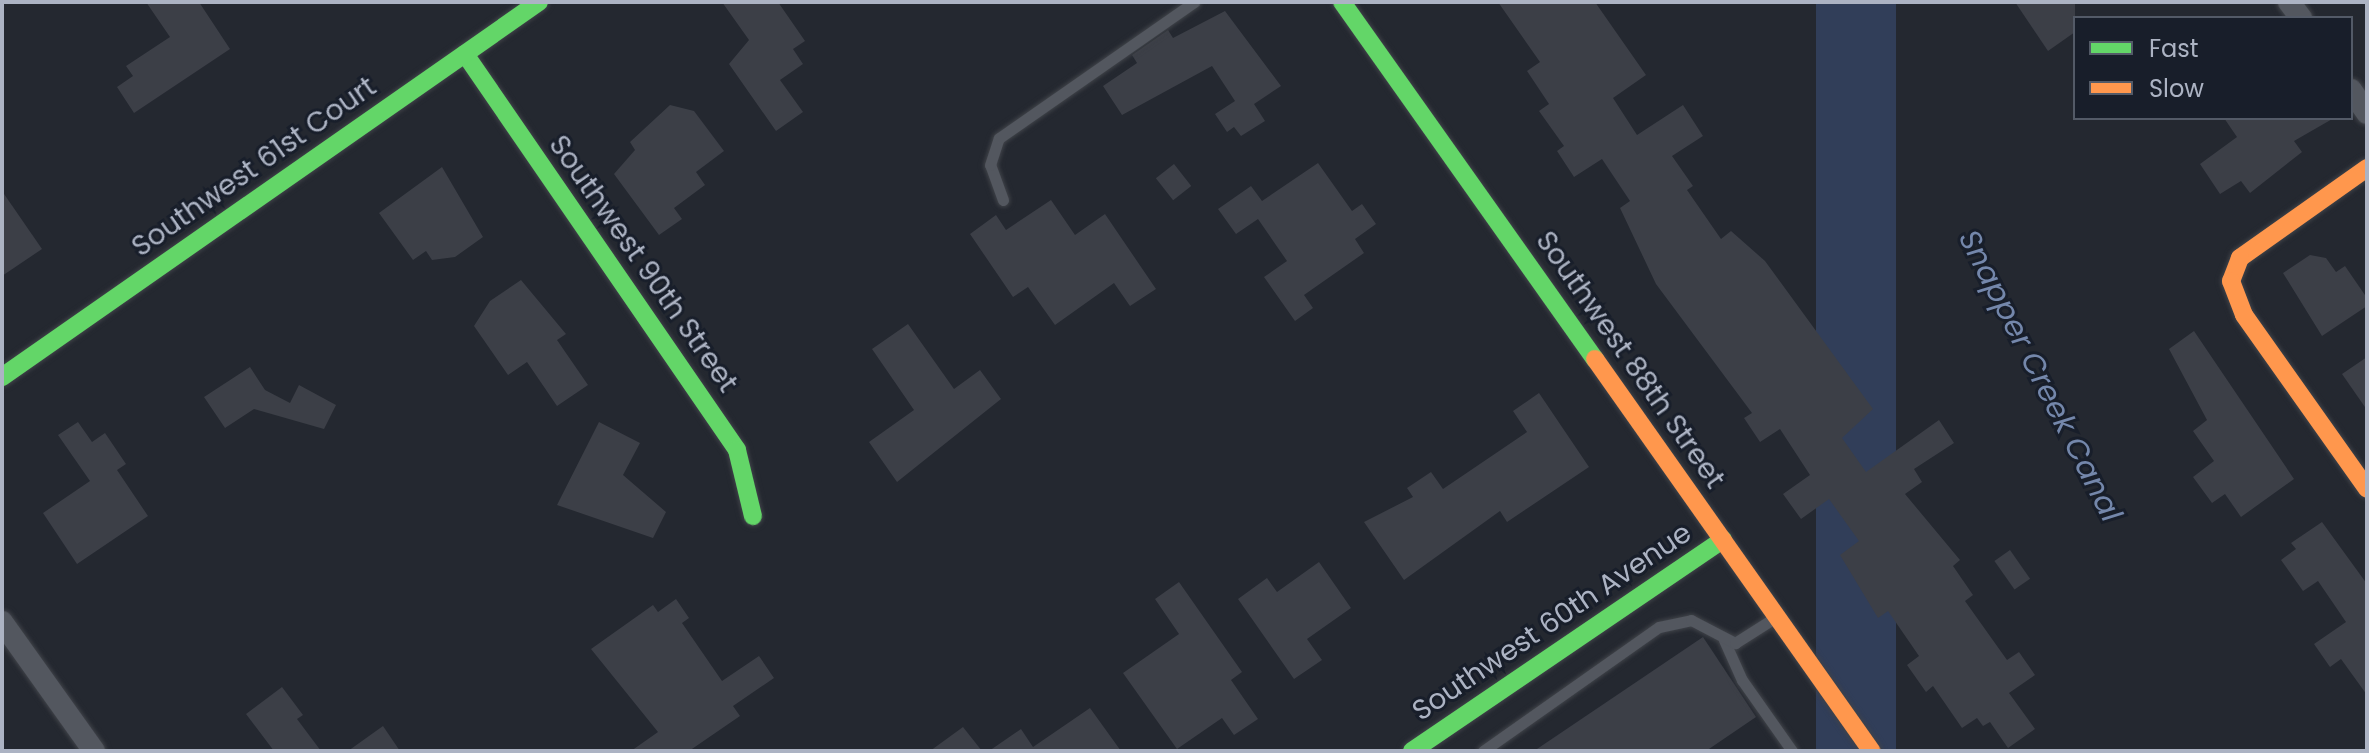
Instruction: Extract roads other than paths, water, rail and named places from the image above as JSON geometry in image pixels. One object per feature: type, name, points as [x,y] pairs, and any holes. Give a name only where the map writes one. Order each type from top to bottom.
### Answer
[{"type":"street","name":"Southwest 61st Court","points":[[2,377],[539,2]]},
{"type":"street","name":"Southwest 88th Street","points":[[1342,2],[1872,751]]},
{"type":"street","name":"Southwest 90th Street","points":[[465,54],[737,450],[753,516]]},
{"type":"street","points":[[2353,93],[2367,113]]},
{"type":"street","points":[[2367,168],[2240,258],[2231,281],[2244,315],[2367,489]]},
{"type":"street","name":"Southwest 60th Avenue","points":[[1412,751],[1723,540]]},
{"type":"street","points":[[2,622],[94,751]]},
{"type":"lane","points":[[1003,200],[990,165],[999,138],[1194,2]]},
{"type":"lane","points":[[1483,751],[1659,627],[1691,620],[1724,640],[1735,643],[1778,616]]},
{"type":"lane","points":[[1724,640],[1742,680],[1792,751]]},
{"type":"water","points":[[1816,2],[1896,2],[1896,751],[1816,751]]},
{"type":"water label","name":"Snapper Creek Canal","points":[[2040,376]]}]
